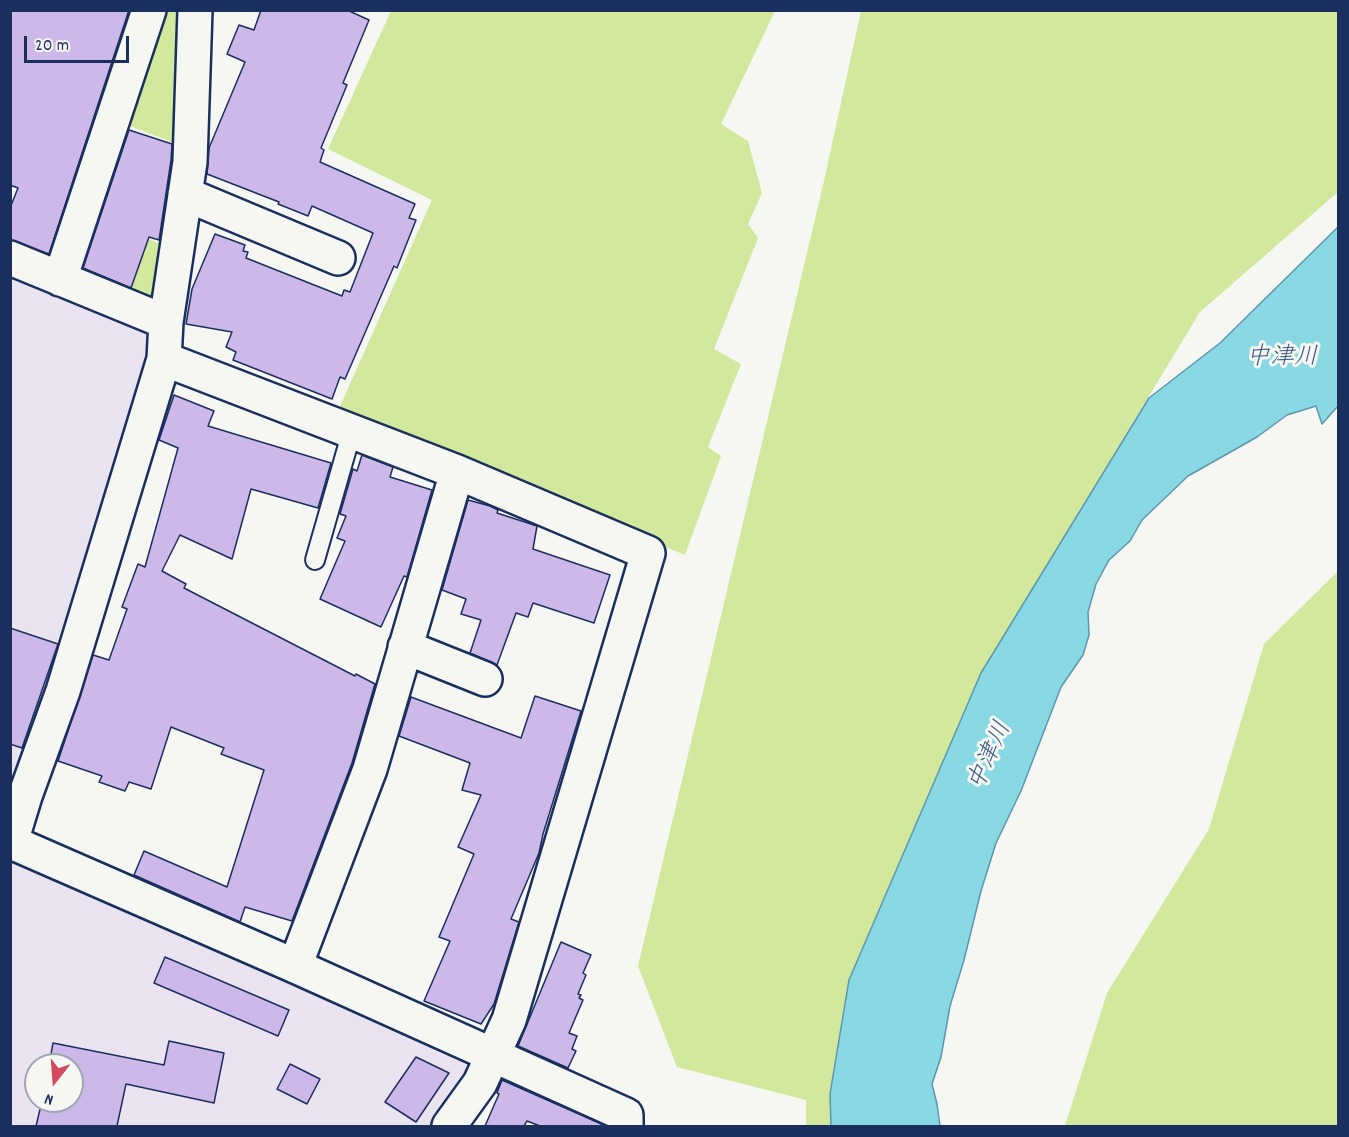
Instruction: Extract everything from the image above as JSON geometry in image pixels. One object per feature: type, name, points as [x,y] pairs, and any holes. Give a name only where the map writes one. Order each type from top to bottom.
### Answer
[{"type":"street","points":[[60,279],[149,10]]},
{"type":"street","points":[[195,10],[190,162],[166,322],[164,358],[63,691],[18,793],[11,842],[295,966],[626,1115],[626,1126]]},
{"type":"street","points":[[185,194],[325,243]]},
{"type":"street","points":[[10,258],[166,322]]},
{"type":"street","points":[[164,358],[457,472],[648,553],[509,1020],[480,1083],[449,1126]]},
{"type":"street","points":[[295,966],[370,769],[457,472]]},
{"type":"street","points":[[405,647],[485,679]]},
{"type":"lane","points":[[315,560],[352,431]]},
{"type":"shaded area","points":[[10,272],[152,331],[154,359],[25,778],[13,782],[10,781]]},
{"type":"shaded area","points":[[10,854],[469,1054],[476,1073],[439,1126],[11,1126]]},
{"type":"green space","points":[[165,11],[187,11],[180,145],[127,125]]},
{"type":"green space","points":[[391,11],[775,11],[721,124],[748,141],[762,193],[748,224],[758,238],[714,349],[741,364],[708,447],[721,456],[685,555],[338,411],[432,200],[328,149]]},
{"type":"green space","points":[[861,11],[1338,11],[1338,192],[1200,312],[981,673],[849,980],[830,1094],[831,1126],[806,1126],[806,1100],[677,1067],[638,966],[824,181]]},
{"type":"green space","points":[[146,238],[165,246],[157,301],[128,295]]},
{"type":"green space","points":[[1338,571],[1338,1126],[1065,1126],[1107,993],[1209,829],[1264,644]]},
{"type":"water","name":"中津川","points":[[1338,227],[1338,406],[1322,424],[1316,406],[1287,415],[1257,437],[1188,476],[1142,520],[1130,541],[1109,560],[1096,584],[1088,612],[1089,635],[1083,655],[1061,687],[1021,791],[996,843],[981,891],[950,1006],[941,1057],[932,1084],[940,1126],[831,1126],[830,1094],[849,980],[981,673],[1149,398],[1220,343]]},
{"type":"building","points":[[10,10],[129,10],[49,254],[10,240],[10,208],[18,188],[10,185]]},
{"type":"building","points":[[261,10],[347,10],[369,20],[343,83],[347,85],[321,148],[324,150],[320,162],[415,204],[409,218],[416,220],[397,268],[394,266],[345,379],[340,377],[332,399],[233,360],[236,352],[226,347],[232,332],[186,324],[192,289],[215,234],[245,245],[243,251],[248,252],[246,258],[342,296],[344,290],[350,292],[373,233],[312,206],[308,216],[207,174],[209,148],[245,62],[227,54],[239,25],[254,30]]},
{"type":"building","points":[[129,130],[172,144],[159,240],[149,237],[131,288],[83,268]]},
{"type":"building","points":[[174,395],[214,411],[208,426],[331,463],[318,508],[251,489],[232,559],[180,535],[162,571],[186,584],[184,588],[355,676],[356,674],[375,684],[352,763],[292,921],[245,907],[240,922],[134,875],[144,851],[227,887],[264,770],[221,754],[224,748],[171,727],[151,789],[129,782],[125,791],[99,782],[102,776],[58,761],[93,655],[109,660],[127,609],[122,607],[138,564],[145,567],[178,448],[159,440]]},
{"type":"building","points":[[362,455],[393,467],[390,477],[432,490],[407,577],[404,576],[381,627],[320,599],[345,541],[337,538],[346,516],[340,514],[353,469],[357,471]]},
{"type":"building","points":[[468,500],[490,506],[498,510],[497,513],[537,526],[533,549],[610,575],[594,623],[533,603],[528,617],[516,613],[497,665],[470,653],[481,620],[461,614],[466,599],[442,590]]},
{"type":"building","points":[[10,628],[58,644],[22,748],[10,744]]},
{"type":"building","points":[[535,696],[581,711],[539,853],[511,919],[519,922],[494,1004],[481,1024],[424,1001],[450,941],[439,937],[474,854],[458,847],[481,795],[462,790],[470,763],[399,736],[411,697],[521,738]]},
{"type":"building","points":[[561,942],[591,955],[583,973],[586,975],[578,994],[583,1000],[569,1033],[577,1036],[572,1049],[576,1051],[568,1068],[518,1046]]},
{"type":"building","points":[[165,957],[289,1010],[278,1036],[154,983]]},
{"type":"building","points":[[169,1041],[224,1053],[214,1103],[126,1084],[117,1126],[36,1126],[39,1113],[84,1113],[84,1053],[51,1053],[53,1043],[164,1065]]},
{"type":"building","points":[[416,1057],[449,1073],[416,1122],[385,1102]]},
{"type":"building","points":[[290,1064],[320,1079],[307,1104],[277,1089]]},
{"type":"building","points":[[502,1080],[606,1126],[540,1126],[527,1121],[524,1126],[485,1126],[499,1094],[497,1093]]}]
